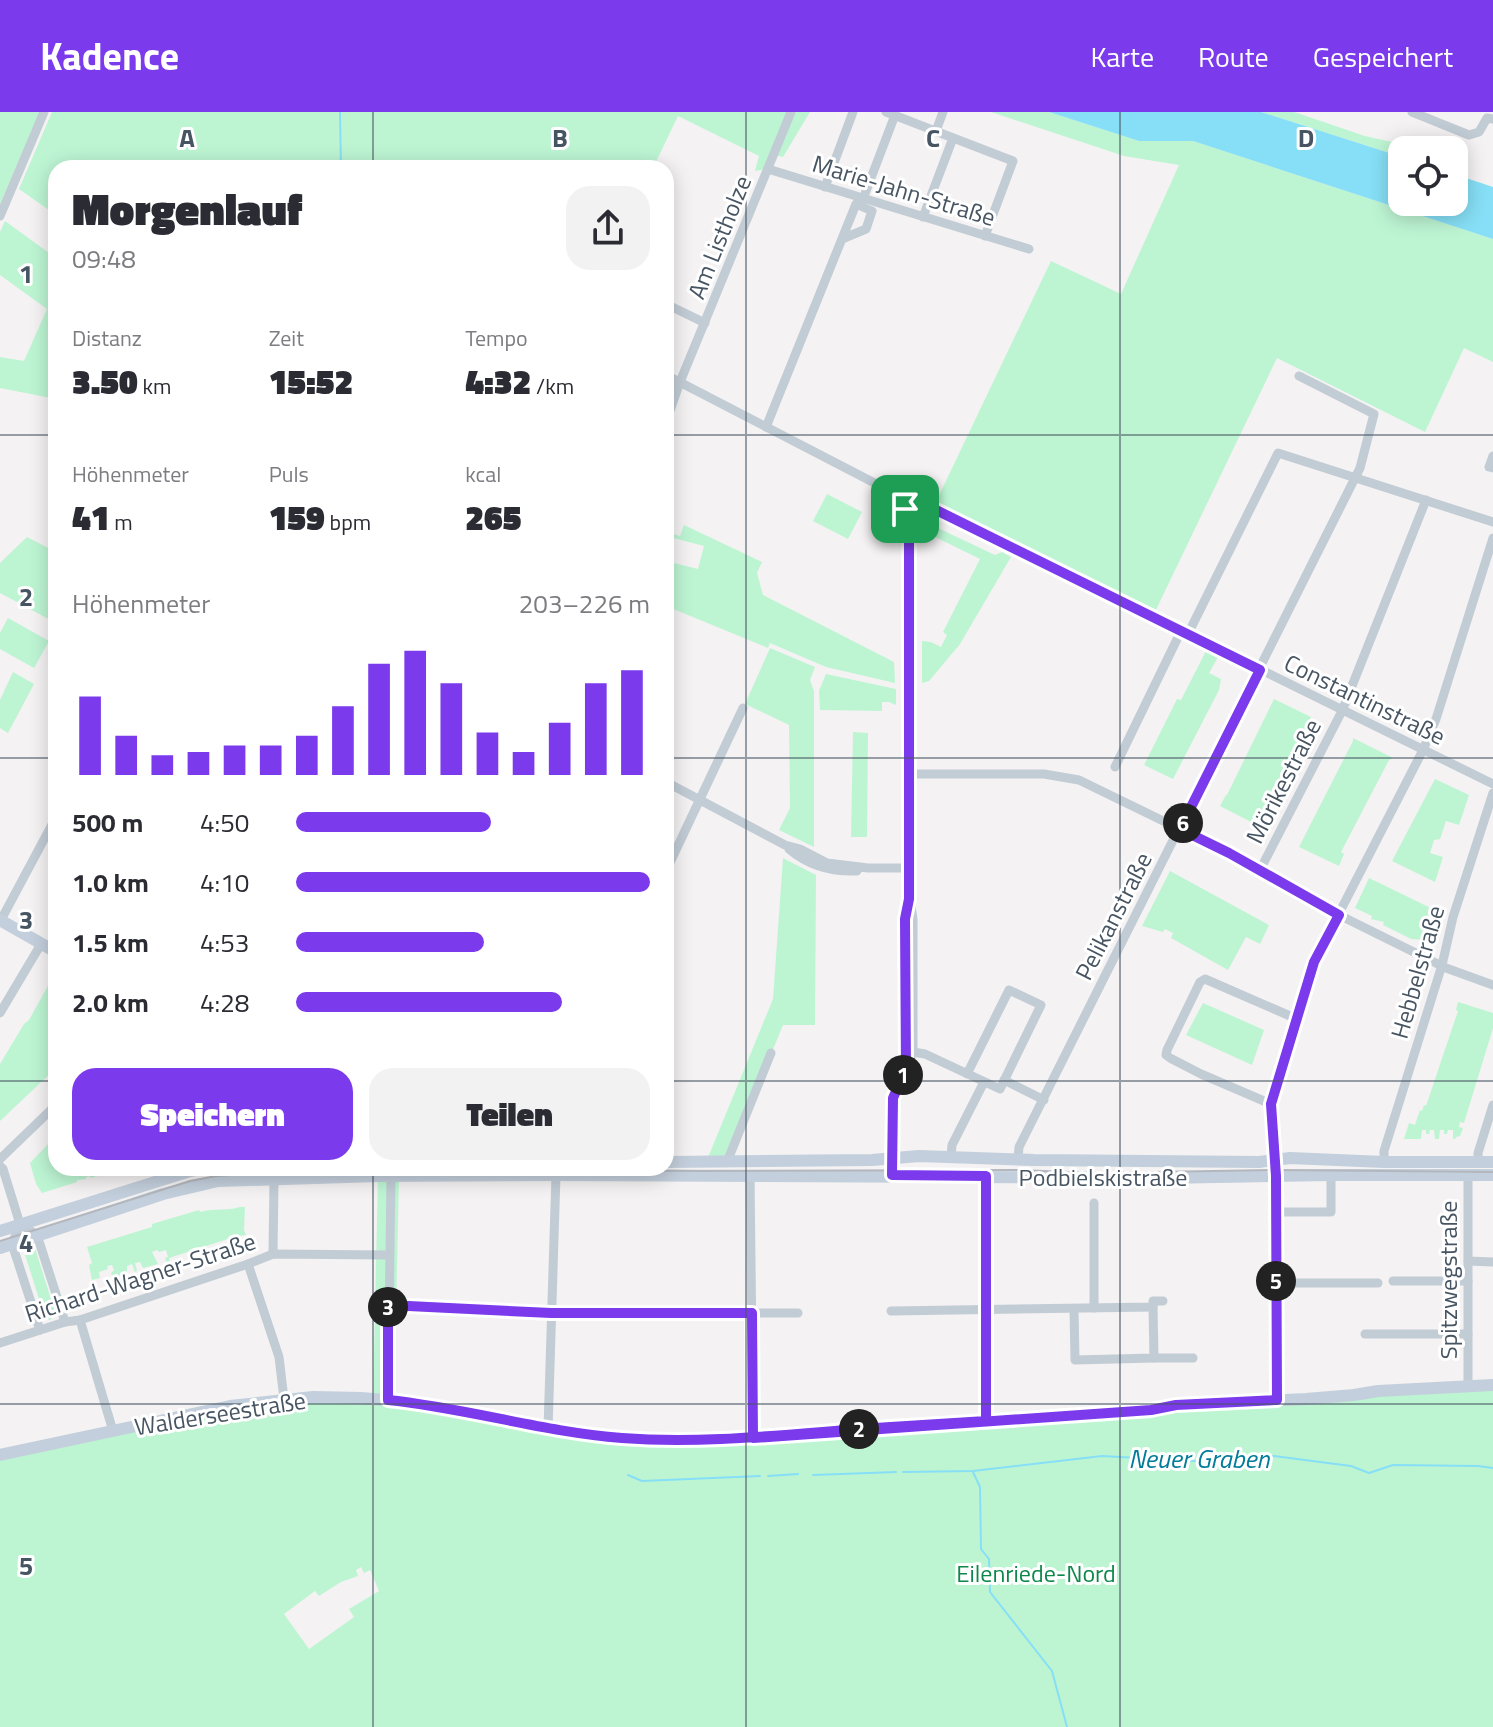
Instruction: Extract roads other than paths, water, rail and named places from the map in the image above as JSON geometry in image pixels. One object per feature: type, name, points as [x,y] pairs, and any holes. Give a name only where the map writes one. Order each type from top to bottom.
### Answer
[{"type":"main road","points":[[0,920],[48,948]]},
{"type":"main road","name":"Podbielskistraße","points":[[674,1162],[872,1160],[913,1156],[1246,1162],[1290,1158],[1493,1162]]},
{"type":"main road","points":[[892,1158],[892,1175]]},
{"type":"main road","points":[[1017,1177],[1018,1159]]},
{"type":"main road","name":"Podbielskistraße","points":[[674,1175],[1177,1178],[1493,1175]]},
{"type":"main road","points":[[0,1231],[152,1176]]},
{"type":"main road","name":"Podbielskistraße","points":[[6,1246],[204,1183],[274,1180],[293,1176]]},
{"type":"main road","name":"Walderseestraße","points":[[0,1455],[230,1406],[284,1399],[336,1397],[388,1400],[548,1429],[623,1438],[692,1440],[1493,1385]]},
{"type":"street","points":[[0,216],[44,112]]},
{"type":"street","name":"Am Listholze","points":[[674,399],[791,112]]},
{"type":"street","points":[[825,187],[853,112]]},
{"type":"street","points":[[936,131],[943,112]]},
{"type":"street","points":[[1412,112],[1469,135],[1479,132],[1487,118],[1493,119]]},
{"type":"street","points":[[863,199],[890,114],[1013,161],[985,236]]},
{"type":"street","points":[[923,217],[953,138]]},
{"type":"street","name":"Marie-Jahn-Straße","points":[[768,169],[1029,249]]},
{"type":"street","points":[[766,427],[842,239]]},
{"type":"street","points":[[674,308],[705,323]]},
{"type":"street","name":"Pelikanstraße","points":[[1018,1159],[1019,1147],[1360,468],[1374,414],[1299,376]]},
{"type":"street","points":[[674,379],[890,491],[905,509],[909,543],[909,899],[913,919],[913,1052],[893,1098],[892,1158]]},
{"type":"street","points":[[1115,767],[1278,453],[1493,522]]},
{"type":"street","points":[[1493,456],[1489,467],[1493,468]]},
{"type":"street","name":"Mörikestraße","points":[[1260,870],[1342,711],[1426,500]]},
{"type":"street","name":"Constantinstraße","points":[[905,509],[930,507],[1493,784]]},
{"type":"street","points":[[1277,1400],[1276,1176],[1271,1104],[1314,962],[1436,719],[1493,538]]},
{"type":"street","points":[[674,854],[743,708]]},
{"type":"street","points":[[909,774],[1044,774],[1092,785],[1260,870],[1339,915],[1442,965],[1493,985]]},
{"type":"street","points":[[674,786],[826,869],[843,872],[868,868],[909,868]]},
{"type":"street","name":"Hebbelstraße","points":[[1384,1162],[1384,1151],[1442,965],[1453,917],[1493,793]]},
{"type":"street","points":[[0,920],[48,832]]},
{"type":"street","points":[[906,1069],[905,919],[909,899]]},
{"type":"street","points":[[0,1013],[41,944]]},
{"type":"street","points":[[1271,1104],[1180,1064],[1166,1055],[1167,1050],[1200,982],[1205,979],[1297,1019]]},
{"type":"street","points":[[913,1052],[925,1054],[967,1074],[984,1082],[1000,1089],[1041,1005],[1009,990],[967,1074]]},
{"type":"street","points":[[727,1162],[771,1053]]},
{"type":"street","points":[[1004,1080],[1044,1100]]},
{"type":"street","points":[[951,1158],[952,1145],[984,1082]]},
{"type":"street","points":[[1478,1162],[1493,1105]]},
{"type":"street","points":[[0,1159],[48,1113]]},
{"type":"street","points":[[0,1166],[20,1224],[37,1235],[65,1322]]},
{"type":"street","points":[[750,1175],[753,1438]]},
{"type":"street","points":[[1276,1212],[1331,1212],[1331,1175]]},
{"type":"street","name":"Spitzwegstraße","points":[[1468,1175],[1468,1385]]},
{"type":"street","points":[[388,1400],[391,1176]]},
{"type":"street","points":[[548,1429],[556,1176]]},
{"type":"street","points":[[986,1176],[986,1421]]},
{"type":"street","points":[[273,1254],[274,1180]]},
{"type":"street","points":[[1094,1203],[1094,1308]]},
{"type":"street","points":[[20,1224],[6,1246],[40,1330]]},
{"type":"street","name":"Richard-Wagner-Straße","points":[[0,1343],[80,1320],[273,1254],[389,1255]]},
{"type":"street","points":[[1468,1261],[1493,1262]]},
{"type":"street","points":[[248,1264],[279,1357],[284,1399]]},
{"type":"street","points":[[1393,1281],[1468,1281]]},
{"type":"street","points":[[1276,1283],[1378,1283]]},
{"type":"street","points":[[1154,1358],[1153,1301],[1163,1301]]},
{"type":"street","points":[[388,1305],[551,1313],[798,1313]]},
{"type":"street","points":[[891,1311],[1153,1307]]},
{"type":"street","points":[[1074,1309],[1070,1360],[1193,1358]]},
{"type":"street","points":[[80,1320],[113,1431]]},
{"type":"street","points":[[1365,1334],[1468,1334]]},
{"type":"water","points":[[1049,112],[1261,112],[1388,153],[1388,205],[1193,141],[1139,141]]},
{"type":"water","points":[[1468,179],[1493,187],[1493,239],[1423,216],[1468,216]]},
{"type":"waterway","points":[[340,112],[341,160]]},
{"type":"waterway","name":"Neuer Graben","points":[[903,1472],[973,1471],[1102,1456],[1229,1463],[1274,1456],[1351,1466],[1369,1473],[1393,1465],[1493,1468]]},
{"type":"waterway","name":"Neuer Graben","points":[[813,1475],[896,1472]]},
{"type":"waterway","points":[[973,1472],[980,1487],[981,1549],[989,1559],[990,1592],[1052,1671],[1067,1727]]},
{"type":"waterway","name":"Neuer Graben","points":[[768,1476],[798,1474]]},
{"type":"waterway","name":"Neuer Graben","points":[[628,1475],[642,1481],[760,1476]]},
{"type":"tram line","points":[[674,1171],[1493,1172]]},
{"type":"tram line","points":[[0,1241],[190,1181],[216,1176]]},
{"type":"park label","name":"Eilenriede-Nord","points":[[1036,1573]]}]
